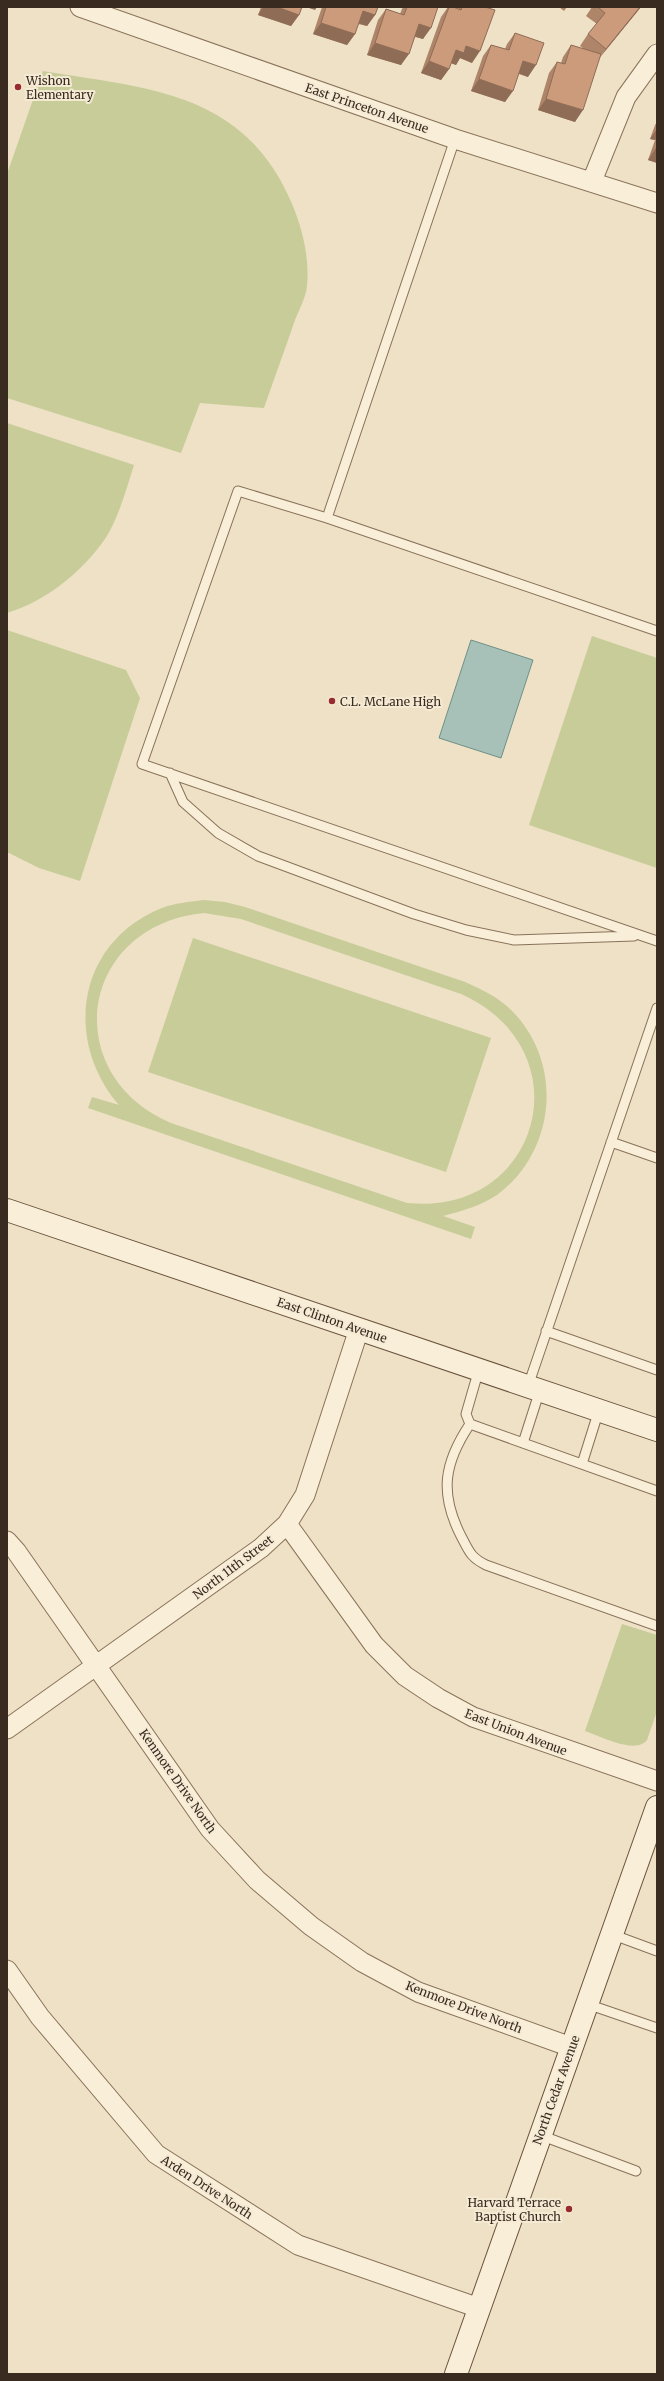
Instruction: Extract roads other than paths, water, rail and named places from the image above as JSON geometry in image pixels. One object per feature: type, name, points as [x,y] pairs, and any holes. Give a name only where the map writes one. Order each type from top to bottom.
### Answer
[{"type":"main road","name":"East Clinton Avenue","points":[[7,1210],[657,1430]]},
{"type":"main road","name":"North Cedar Avenue","points":[[456,2374],[657,1807]]},
{"type":"street","name":"East Princeton Avenue","points":[[80,7],[455,138],[657,203]]},
{"type":"street","points":[[592,181],[626,97],[657,54]]},
{"type":"street","name":"North 11th Street","points":[[7,1729],[261,1548],[287,1524],[304,1495],[359,1329]]},
{"type":"street","name":"East Union Avenue","points":[[287,1524],[374,1645],[405,1676],[438,1698],[473,1717],[657,1781]]},
{"type":"street","name":"Kenmore Drive North","points":[[7,1541],[16,1551],[97,1665],[210,1829],[257,1880],[310,1926],[362,1962],[418,1992],[572,2047]]},
{"type":"street","name":"Arden Drive North","points":[[7,1970],[40,2017],[156,2154],[298,2245],[479,2308]]},
{"type":"lane","points":[[327,518],[455,138]]},
{"type":"lane","points":[[657,631],[327,518],[238,491],[142,764],[657,941]]},
{"type":"lane","points":[[170,773],[183,802],[218,833],[258,856],[414,914],[466,930],[514,940],[640,936]]},
{"type":"lane","points":[[523,1443],[546,1331],[657,1008]]},
{"type":"lane","points":[[611,1142],[657,1158]]},
{"type":"lane","points":[[546,1331],[657,1370]]},
{"type":"lane","points":[[479,1370],[466,1414],[470,1424],[657,1491]]},
{"type":"lane","points":[[582,1464],[599,1410]]},
{"type":"lane","points":[[470,1424],[458,1442],[446,1482],[447,1500],[454,1523],[473,1558],[486,1565],[657,1626]]},
{"type":"lane","points":[[611,1934],[657,1951]]},
{"type":"lane","points":[[587,2004],[657,2028]]},
{"type":"lane","points":[[540,2135],[636,2171]]},
{"type":"water","points":[[471,640],[533,660],[501,758],[439,738]]},
{"type":"place","name":"Wishon Elementary","points":[[18,87]]},
{"type":"place","name":"C.L. McLane High","points":[[332,701]]},
{"type":"place","name":"Harvard Terrace Baptist Church","points":[[569,2209]]}]
